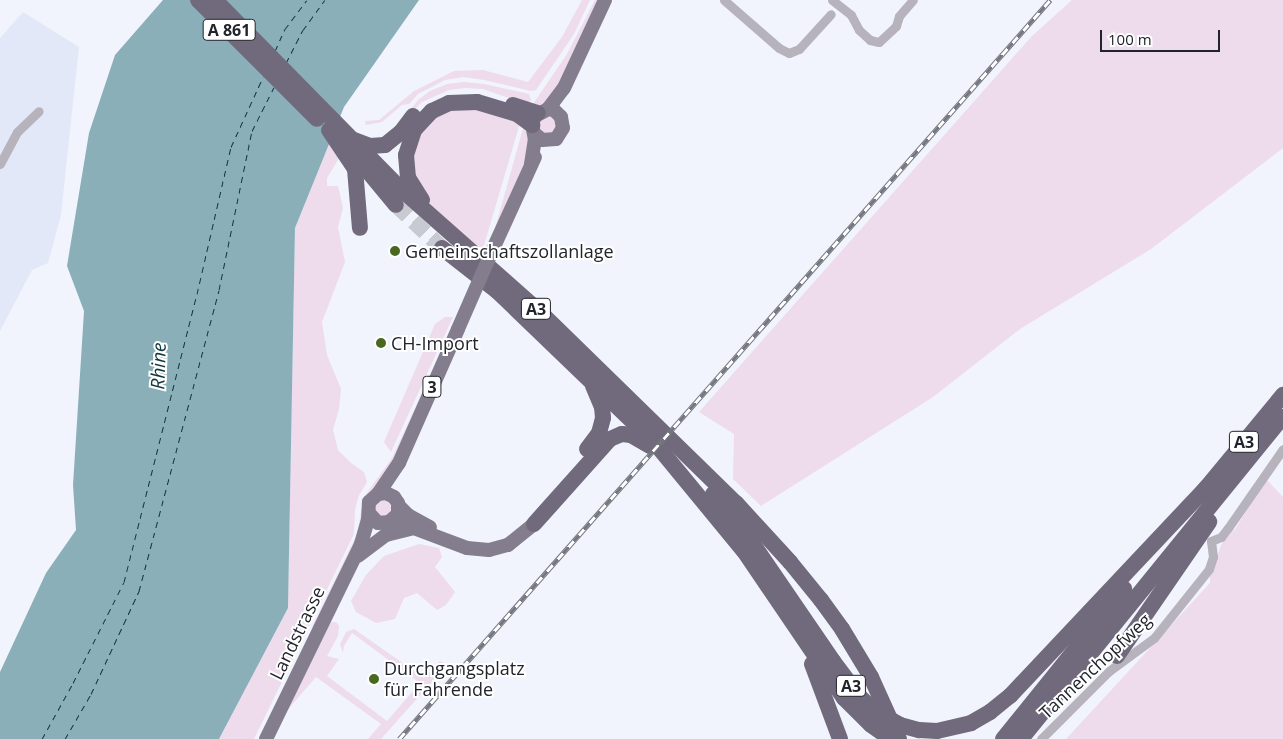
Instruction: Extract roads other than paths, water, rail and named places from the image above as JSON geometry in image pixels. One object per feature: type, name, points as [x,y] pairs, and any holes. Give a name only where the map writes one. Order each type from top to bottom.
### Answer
[{"type":"highway","name":"A 861","points":[[198,0],[263,56]]},
{"type":"highway","name":"A 861","points":[[215,0],[263,56]]},
{"type":"highway","name":"A3","points":[[263,56],[328,130],[402,190],[541,313],[736,503],[790,562],[831,613],[871,677],[899,739]]},
{"type":"highway","name":"A3","points":[[263,56],[350,148],[396,205]]},
{"type":"highway","points":[[360,228],[356,174],[350,148],[385,145],[401,132],[423,106],[453,94],[476,93],[488,95],[540,124]]},
{"type":"highway","points":[[476,255],[412,186],[406,163],[410,138],[419,124],[432,111],[449,103],[490,104],[540,124]]},
{"type":"highway","name":"A3","points":[[442,248],[497,291],[629,417],[678,470],[744,551],[799,634],[851,706],[871,726],[891,739]]},
{"type":"highway","points":[[531,521],[596,440],[599,433],[603,418],[602,407],[591,381]]},
{"type":"highway","name":"A3","points":[[1003,739],[1283,395]]},
{"type":"highway","name":"A3","points":[[1021,739],[1283,417]]},
{"type":"highway","points":[[531,521],[599,448],[614,437],[627,435],[640,439],[678,470]]},
{"type":"highway","name":"A3","points":[[668,438],[753,544],[853,689],[890,721],[910,728],[928,731],[962,727],[982,718],[999,706],[1208,486]]},
{"type":"highway","name":"A3","points":[[1117,656],[1264,439]]},
{"type":"highway","name":"A3","points":[[799,634],[830,707],[840,739]]},
{"type":"main road","name":"3","points":[[378,494],[393,479],[531,164],[540,124],[564,88],[605,0]]},
{"type":"main road","name":"3","points":[[561,117],[564,88]]},
{"type":"main road","points":[[554,110],[561,117],[564,125],[562,132],[556,139],[540,124],[554,110]]},
{"type":"main road","points":[[386,523],[396,518],[398,503],[393,479]]},
{"type":"main road","points":[[378,494],[390,494],[408,515],[443,533],[468,543],[479,544],[505,536],[531,521],[508,545],[489,550],[467,548],[415,529],[374,521],[369,514],[369,502],[378,494]]},
{"type":"main road","name":"Landstrasse","points":[[266,739],[361,544],[369,514]]},
{"type":"main road","name":"Landstrasse","points":[[361,544],[386,523]]},
{"type":"main road","points":[[352,562],[374,542],[386,535],[415,529]]},
{"type":"street","points":[[726,0],[779,48],[789,53],[799,49],[831,14]]},
{"type":"street","points":[[832,0],[851,15],[859,30],[870,40],[879,42],[896,26],[899,16],[913,0]]},
{"type":"street","points":[[0,164],[17,132],[39,111]]},
{"type":"street","name":"Tannenchopfweg","points":[[1041,739],[1110,671],[1154,638],[1209,569],[1213,558],[1211,541],[1220,537],[1228,528],[1283,449]]},
{"type":"water","name":"Rhine","points":[[163,0],[419,0],[344,107],[295,228],[288,608],[219,739],[0,739],[0,672],[46,573],[76,530],[73,485],[84,311],[67,266],[89,133],[115,55]]},
{"type":"tunnel","points":[[396,205],[442,248]]},
{"type":"railway","points":[[399,739],[1050,0]]},
{"type":"place","name":"Gemeinschaftszollanlage","points":[[395,251]]},
{"type":"place","name":"CH-Import","points":[[381,343]]},
{"type":"place","name":"Durchgangsplatz für Fahrende","points":[[374,679]]}]
